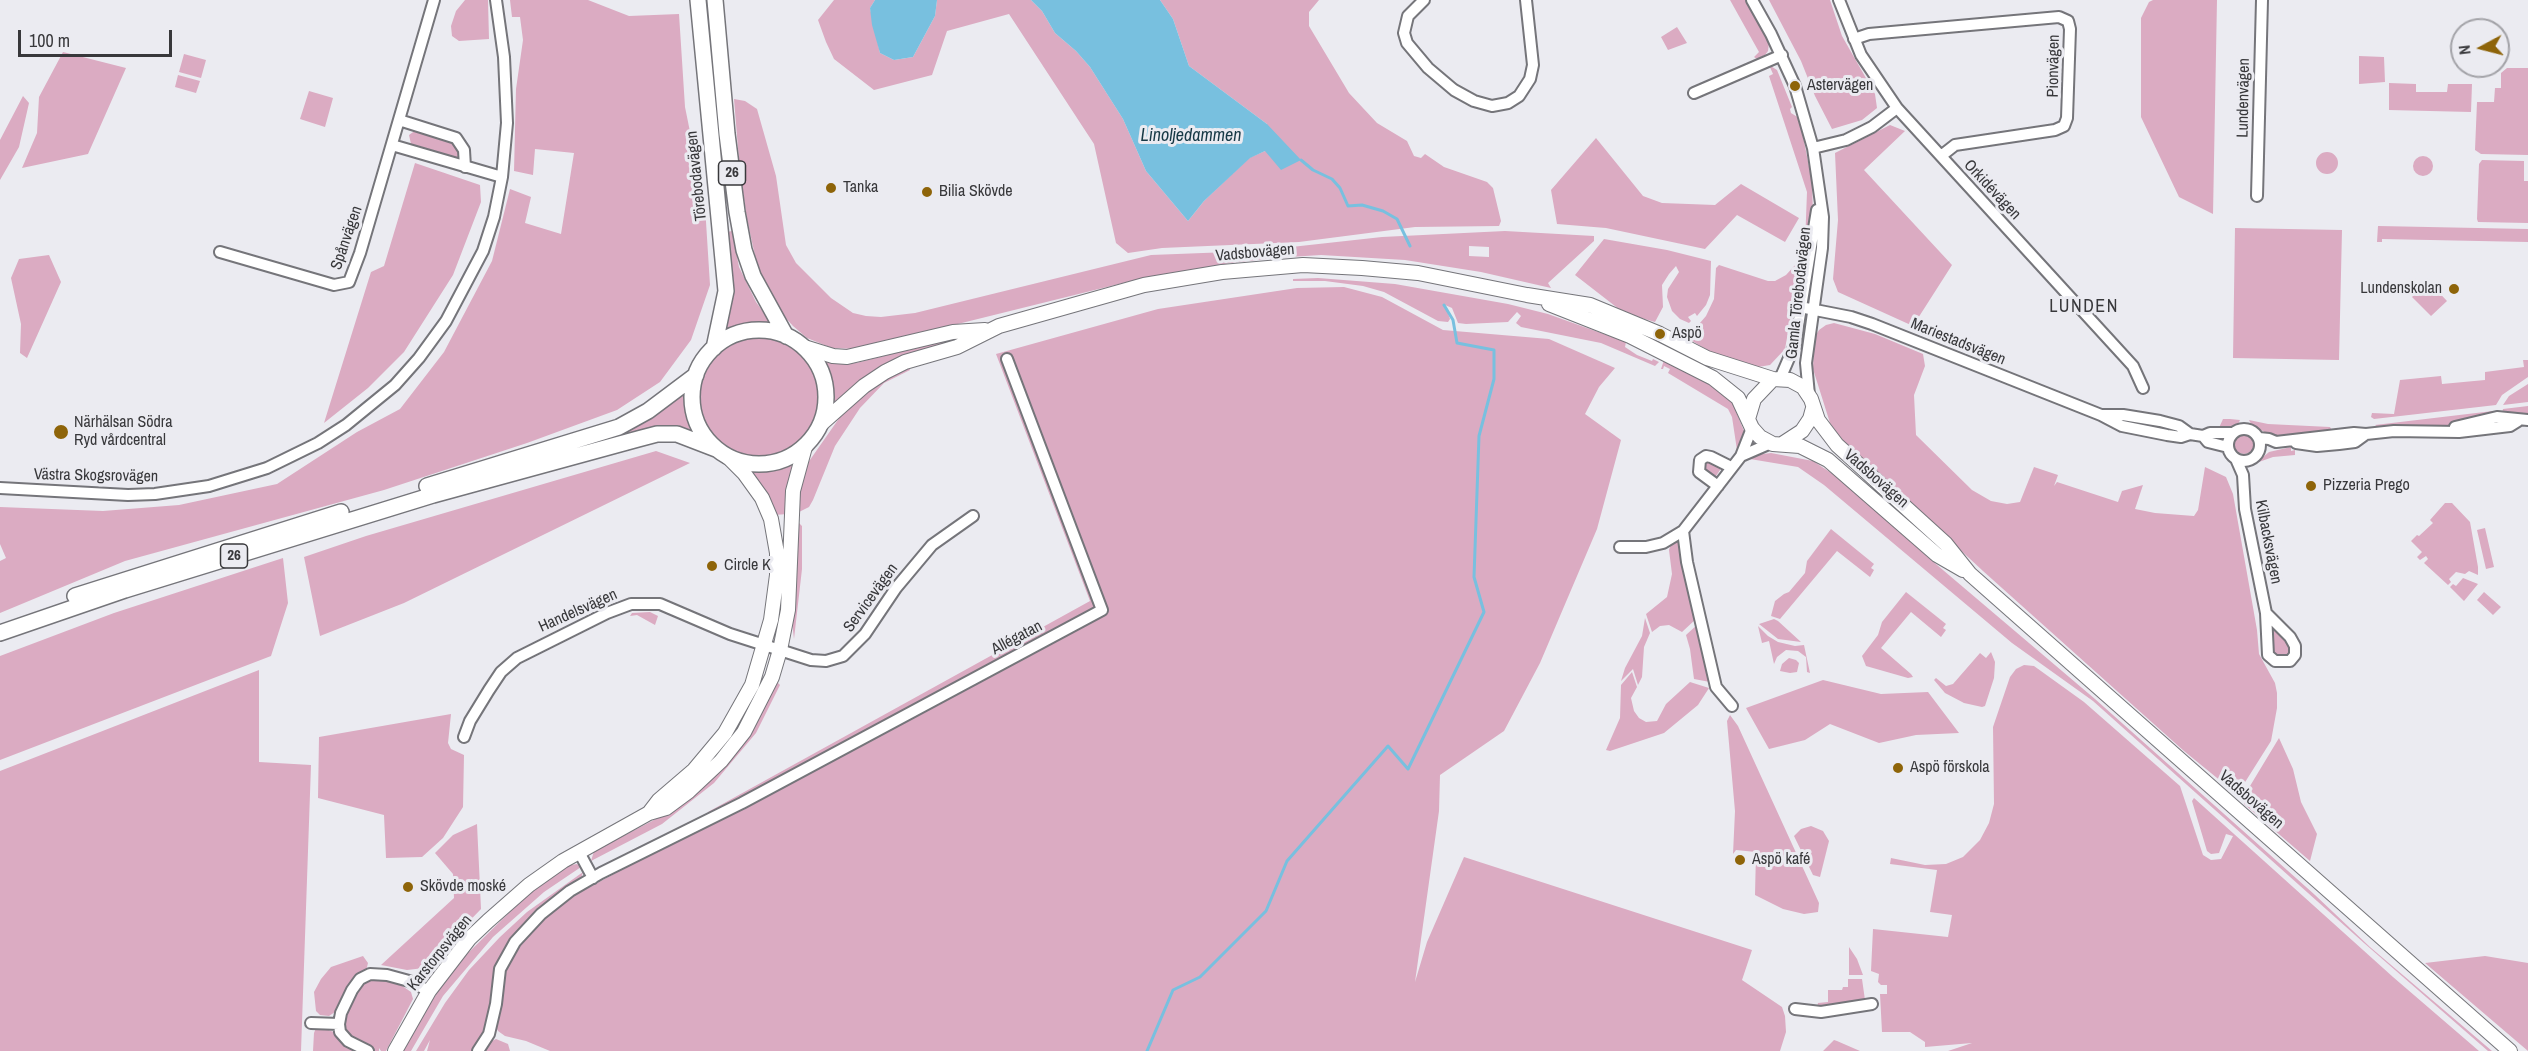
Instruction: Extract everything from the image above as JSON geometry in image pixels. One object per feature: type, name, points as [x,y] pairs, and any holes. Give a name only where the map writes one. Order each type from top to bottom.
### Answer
[{"type":"highway","name":"Törebodavägen","points":[[698,0],[726,291],[714,348]]},
{"type":"highway","name":"Törebodavägen","points":[[715,0],[727,134],[744,250],[753,276],[786,336]]},
{"type":"highway","name":"26","points":[[0,633],[125,590],[433,495],[657,434],[677,434],[748,464],[768,464],[788,458],[805,447],[820,425],[826,400],[825,384],[819,368],[804,347],[786,336],[767,331],[748,331],[730,337],[714,348],[703,360],[696,375],[692,398],[696,420],[701,431],[722,453]]},
{"type":"highway","name":"26","points":[[0,622],[153,570],[619,427],[648,411],[696,375]]},
{"type":"main road","name":"Vadsbovägen","points":[[804,347],[833,356],[847,357],[953,332],[990,329],[1144,285],[1222,272],[1303,265],[1418,273],[1590,305],[1659,334],[1707,358],[1776,379]]},
{"type":"main road","name":"Vadsbovägen","points":[[1527,295],[1630,336],[1713,378],[1738,398],[1750,424]]},
{"type":"main road","name":"Vadsbovägen","points":[[820,425],[864,386],[885,372],[905,362],[957,347],[990,329]]},
{"type":"main road","points":[[1776,379],[1794,382],[1811,401],[1810,419],[1802,430],[1776,444],[1760,437],[1750,424],[1757,395],[1776,379]]},
{"type":"main road","name":"Vadsbovägen","points":[[1811,401],[1818,420],[1837,445],[1946,544],[1970,574],[2510,1051]]},
{"type":"main road","name":"Vadsbovägen","points":[[1776,444],[1800,446],[1828,460],[1937,555],[1970,574]]},
{"type":"main road","name":"Karstorpsvägen","points":[[395,1051],[429,991],[470,939],[488,921],[529,885],[579,852],[649,813],[666,808],[689,791],[721,761],[744,732],[772,676],[780,650],[788,610],[793,491],[805,447]]},
{"type":"main road","name":"Karstorpsvägen","points":[[649,813],[659,800],[694,770],[724,733],[752,685],[765,645],[776,597],[775,537],[762,498],[744,473],[722,453]]},
{"type":"street","name":"Spånvägen","points":[[220,252],[334,285],[349,282],[360,253],[435,0]]},
{"type":"street","name":"Västra Skogsrovägen","points":[[0,488],[128,495],[185,490],[237,478],[267,468],[318,443],[346,425],[395,385],[446,321],[483,251],[494,217],[506,150],[506,90],[496,0]]},
{"type":"street","points":[[1424,0],[1408,16],[1404,33],[1407,43],[1428,68],[1454,90],[1474,101],[1492,106],[1508,103],[1520,96],[1530,79],[1533,65],[1526,0]]},
{"type":"street","name":"Gamla Törebodavägen","points":[[1752,0],[1782,55],[1801,103],[1813,148],[1820,195],[1823,217],[1822,248],[1806,363],[1811,401]]},
{"type":"street","name":"Orkidévägen","points":[[1839,0],[1854,39],[1879,84],[1897,108],[2133,366],[2143,388]]},
{"type":"street","name":"Lundenvägen","points":[[2256,196],[2262,0]]},
{"type":"street","name":"Pionvägen","points":[[1854,39],[1869,34],[2059,17],[2068,21],[2070,29],[2067,118],[2064,126],[2055,130],[1955,145],[1941,156]]},
{"type":"street","points":[[1694,93],[1782,55]]},
{"type":"street","points":[[1813,148],[1855,135],[1872,127],[1897,108]]},
{"type":"street","points":[[399,120],[456,138],[464,150],[465,167]]},
{"type":"street","points":[[392,146],[502,177]]},
{"type":"street","name":"Gamla Törebodavägen","points":[[1776,379],[1795,344],[1803,283],[1812,247],[1820,195]]},
{"type":"street","name":"Mariestadsvägen","points":[[1800,307],[1851,317],[1872,324],[2101,415],[2123,415],[2160,421],[2179,426],[2190,434],[2203,436],[2233,433]]},
{"type":"street","name":"Allégatan","points":[[593,878],[741,803],[1102,610],[1007,359]]},
{"type":"street","points":[[2243,475],[2228,447],[2233,433],[2247,429],[2259,438],[2317,446],[2355,441],[2366,434],[2394,431],[2459,432],[2504,427],[2523,421]]},
{"type":"street","points":[[1620,548],[1646,548],[1663,543],[1683,531],[1741,456],[1750,424]]},
{"type":"street","name":"Mariestadsvägen","points":[[2203,436],[2208,442],[2228,447]]},
{"type":"street","points":[[2243,475],[2255,456],[2259,438]]},
{"type":"street","points":[[2236,459],[2255,456],[2281,442]]},
{"type":"street","points":[[1741,456],[1776,444]]},
{"type":"street","points":[[1718,486],[1699,472],[1700,460],[1706,456],[1711,457],[1731,467]]},
{"type":"street","name":"Kilbacksvägen","points":[[2243,475],[2245,509],[2266,613]]},
{"type":"street","name":"Servicevägen","points":[[780,650],[818,661],[843,656],[865,634],[896,588],[932,545],[973,516]]},
{"type":"street","points":[[1683,531],[1687,562],[1716,687],[1732,706]]},
{"type":"street","name":"Handelsvägen","points":[[464,737],[470,721],[501,672],[517,658],[607,613],[631,604],[660,604],[730,634],[780,650]]},
{"type":"street","points":[[478,1051],[489,1034],[496,1004],[500,969],[515,942],[541,914],[570,891],[593,878],[579,852]]},
{"type":"street","points":[[368,1051],[348,1041],[340,1032],[339,1024],[341,1013],[352,990],[365,976],[377,974],[396,976],[429,991]]},
{"type":"street","points":[[1795,1010],[1821,1012],[1872,1004]]},
{"type":"street","points":[[311,1023],[339,1024]]},
{"type":"shaded area","points":[[465,0],[488,0],[489,39],[459,41],[452,36],[451,26],[456,11]]},
{"type":"shaded area","points":[[510,0],[588,0],[629,16],[679,14],[685,107],[705,206],[710,285],[691,340],[660,382],[617,410],[527,443],[384,490],[125,561],[0,613],[0,561],[6,558],[0,544],[0,507],[103,511],[179,505],[277,484],[357,432],[400,409],[444,352],[492,261],[510,189],[531,197],[525,223],[561,234],[574,153],[535,149],[533,175],[514,171],[516,89],[523,40],[520,17],[512,17]]},
{"type":"shaded area","points":[[834,0],[875,0],[870,8],[880,53],[894,60],[913,57],[935,16],[937,0],[1031,0],[1042,11],[1055,33],[1090,67],[1123,119],[1146,171],[1188,221],[1204,201],[1249,158],[1265,151],[1267,124],[1189,66],[1173,19],[1160,0],[1319,0],[1309,12],[1309,26],[1349,93],[1377,123],[1407,141],[1414,156],[1421,158],[1425,154],[1444,167],[1487,182],[1493,188],[1501,221],[1499,226],[1415,227],[1299,242],[1162,248],[1128,253],[1116,243],[1094,144],[1009,14],[947,31],[932,75],[874,90],[834,59],[826,42],[818,20]]},
{"type":"shaded area","points":[[1730,0],[1745,0],[1769,43],[1765,55],[1757,59],[1754,57],[1759,52]]},
{"type":"shaded area","points":[[1769,0],[1830,0],[1842,36],[1875,94],[1877,108],[1862,120],[1832,129],[1801,61]]},
{"type":"shaded area","points":[[2153,0],[2217,0],[2213,214],[2179,197],[2141,117],[2141,18],[2149,2]]},
{"type":"shaded area","points":[[1677,27],[1687,43],[1668,50],[1661,37]]},
{"type":"shaded area","points":[[63,52],[126,68],[88,154],[22,168],[37,133],[39,97]]},
{"type":"shaded area","points":[[184,54],[206,60],[201,78],[179,72]]},
{"type":"shaded area","points":[[2359,56],[2384,57],[2385,82],[2359,84]]},
{"type":"shaded area","points":[[1769,65],[1777,70],[1792,107],[1791,113],[1799,118],[1803,136],[1812,182],[1813,215],[1808,242],[1805,244],[1807,192],[1769,76],[1773,74]]},
{"type":"shaded area","points":[[2510,68],[2528,68],[2528,155],[2481,154],[2475,150],[2477,102],[2494,102],[2495,88],[2501,88],[2501,78],[2510,78]]},
{"type":"shaded area","points":[[178,75],[200,81],[196,93],[175,87]]},
{"type":"shaded area","points":[[2389,83],[2416,84],[2416,92],[2447,92],[2448,84],[2472,84],[2471,112],[2389,110]]},
{"type":"shaded area","points":[[309,91],[333,98],[325,127],[300,119]]},
{"type":"shaded area","points":[[23,96],[29,103],[19,147],[0,180],[0,140]]},
{"type":"shaded area","points":[[734,99],[745,101],[757,109],[776,176],[786,245],[796,263],[831,298],[853,313],[866,316],[881,317],[915,313],[1151,255],[1255,251],[1382,237],[1505,231],[1594,236],[1594,241],[1548,283],[1551,288],[1481,272],[1405,260],[1321,255],[1274,258],[1230,263],[1139,279],[857,349],[832,348],[807,338],[793,326],[782,314],[759,274],[740,173]],"holes":[[[1469,246],[1489,247],[1489,257],[1469,256]]]},
{"type":"shaded area","points":[[1890,125],[1905,131],[1864,170],[1952,265],[1913,326],[1838,292],[1833,279],[1838,220],[1835,153]]},
{"type":"shaded area","points":[[416,130],[454,141],[459,146],[461,159],[411,144],[409,135]]},
{"type":"shaded area","points":[[1596,138],[1643,196],[1662,203],[1715,205],[1741,184],[1799,218],[1785,242],[1737,215],[1705,249],[1606,228],[1557,224],[1551,190]]},
{"type":"shaded area","points":[[2327,152],[2335,155],[2338,163],[2335,171],[2327,174],[2319,171],[2316,163],[2319,155]]},
{"type":"shaded area","points":[[2419,156],[2427,156],[2433,162],[2433,170],[2427,176],[2419,176],[2413,170],[2413,162]]},
{"type":"shaded area","points":[[2482,160],[2524,161],[2524,181],[2528,181],[2528,223],[2478,222],[2479,164]]},
{"type":"shaded area","points":[[415,163],[480,185],[481,202],[453,275],[404,352],[368,388],[324,423],[371,272],[384,266]]},
{"type":"shaded area","points":[[2378,226],[2528,229],[2528,242],[2382,239],[2382,242],[2377,242]]},
{"type":"shaded area","points":[[2235,228],[2342,230],[2339,360],[2233,358]]},
{"type":"shaded area","points":[[732,231],[739,267],[756,302],[772,324],[770,328],[748,328],[726,334],[723,332],[732,303],[727,232]]},
{"type":"shaded area","points":[[1604,239],[1667,250],[1711,261],[1710,295],[1706,305],[1697,316],[1695,313],[1688,317],[1691,321],[1689,323],[1680,319],[1672,311],[1667,297],[1668,289],[1679,272],[1676,266],[1662,285],[1663,307],[1655,322],[1624,313],[1575,275]]},
{"type":"shaded area","points":[[1807,252],[1798,276],[1785,349],[1770,365],[1758,367],[1714,354],[1687,338],[1706,316],[1714,299],[1716,268],[1719,265],[1768,281],[1775,281],[1786,275]]},
{"type":"shaded area","points":[[49,255],[61,282],[27,358],[20,353],[21,324],[11,278],[19,259]]},
{"type":"shaded area","points":[[1318,278],[1395,284],[1508,304],[1548,314],[1626,342],[1625,347],[1637,355],[1659,362],[1655,366],[1601,343],[1521,327],[1516,323],[1521,316],[1517,312],[1508,322],[1466,324],[1458,323],[1452,308],[1445,305],[1450,319],[1448,322],[1438,321],[1384,292],[1363,286],[1325,281],[1293,281],[1293,279]]},
{"type":"shaded area","points":[[2428,281],[2447,301],[2431,316],[2412,297]]},
{"type":"shaded area","points":[[1344,287],[1382,297],[1443,330],[1549,339],[1615,368],[1599,387],[1585,414],[1621,440],[1597,529],[1540,663],[1504,731],[1440,775],[1439,811],[1415,982],[1427,942],[1464,857],[1752,950],[1742,980],[1782,1007],[1786,1032],[1780,1051],[550,1051],[526,1041],[505,1036],[498,1031],[496,1027],[502,972],[515,949],[562,902],[712,821],[708,812],[1090,601],[996,354],[1158,309],[1297,288]]},
{"type":"shaded area","points":[[1834,323],[1875,334],[1923,354],[1925,366],[1914,395],[1916,435],[1972,490],[1991,501],[2007,504],[2020,502],[2034,467],[2058,475],[2054,486],[2057,482],[2118,502],[2122,491],[2143,485],[2135,509],[2194,516],[2198,510],[2205,467],[2226,477],[2233,494],[2257,630],[2259,654],[2275,683],[2277,693],[2277,708],[2271,741],[2242,787],[2233,791],[2184,751],[1983,571],[1842,440],[1830,423],[1813,369],[1814,338],[1819,330]]},
{"type":"shaded area","points":[[758,336],[781,340],[801,354],[815,374],[819,397],[815,420],[801,440],[781,454],[758,458],[735,454],[715,440],[701,420],[697,397],[701,374],[715,354],[735,340]]},
{"type":"shaded area","points":[[955,338],[955,341],[908,356],[831,410],[828,408],[828,385],[821,364],[822,360],[837,364],[856,363]]},
{"type":"shaded area","points":[[1664,360],[1704,380],[1732,402],[1744,431],[1737,450],[1732,417],[1728,409],[1668,373],[1670,369],[1664,366],[1661,369]]},
{"type":"shaded area","points":[[2523,360],[2528,360],[2528,377],[2502,395],[2496,405],[2374,419],[2371,417],[2372,413],[2394,414],[2400,380],[2441,376],[2442,384],[2485,380],[2485,372],[2524,367]]},
{"type":"shaded area","points":[[909,367],[910,370],[884,383],[860,408],[835,446],[809,507],[797,513],[799,488],[805,467],[840,417],[855,399]]},
{"type":"shaded area","points":[[2528,384],[2528,402],[2503,405],[2509,396]]},
{"type":"shaded area","points":[[688,387],[688,408],[695,430],[692,432],[594,444],[593,441]]},
{"type":"shaded area","points":[[2528,406],[2528,415],[2502,413],[2503,409]]},
{"type":"shaded area","points":[[2493,411],[2493,415],[2448,425],[2378,427],[2375,425]]},
{"type":"shaded area","points":[[2223,419],[2240,420],[2238,424],[2218,430]]},
{"type":"shaded area","points":[[2249,420],[2268,424],[2330,427],[2333,432],[2271,436],[2251,424]]},
{"type":"shaded area","points":[[2244,434],[2251,437],[2254,444],[2251,451],[2244,454],[2237,451],[2234,444],[2237,437]]},
{"type":"shaded area","points":[[2291,447],[2291,451],[2295,450],[2295,455],[2273,457],[2256,463],[2269,452]]},
{"type":"shaded area","points":[[656,451],[690,463],[404,603],[320,636],[304,557],[366,536]]},
{"type":"shaded area","points":[[1771,453],[1813,461],[1842,480],[1930,559],[2095,699],[2370,947],[2492,1051],[2488,1051],[2364,943],[2093,701],[2012,643],[1824,485],[1798,467],[1750,459],[1755,455]]},
{"type":"shaded area","points":[[793,459],[796,461],[788,514],[774,515],[748,471],[750,468],[770,468]]},
{"type":"shaded area","points":[[1708,461],[1722,467],[1714,479],[1704,471],[1702,466]]},
{"type":"shaded area","points":[[2445,503],[2452,503],[2470,522],[2478,567],[2478,575],[2469,571],[2465,574],[2456,572],[2449,579],[2451,582],[2448,585],[2424,563],[2428,559],[2426,556],[2420,560],[2417,557],[2422,552],[2411,541],[2433,523],[2430,520]]},
{"type":"shaded area","points":[[797,521],[802,526],[802,569],[794,639],[792,622],[796,598]]},
{"type":"shaded area","points":[[2485,528],[2494,567],[2486,569],[2477,530]]},
{"type":"shaded area","points":[[1831,529],[1874,564],[1870,577],[1837,551],[1780,619],[1771,616],[1775,601],[1789,592],[1805,573],[1807,561]]},
{"type":"shaded area","points":[[1675,541],[1680,541],[1696,619],[1682,632],[1669,625],[1660,626],[1652,632],[1646,614],[1667,597],[1672,574],[1669,550]]},
{"type":"shaded area","points":[[283,558],[288,603],[271,656],[0,760],[0,656],[114,613]]},
{"type":"shaded area","points":[[2463,578],[2478,584],[2464,601],[2450,587],[2453,584],[2456,586]]},
{"type":"shaded area","points":[[1906,592],[1946,624],[1943,628],[1946,630],[1941,637],[1911,612],[1881,648],[1913,677],[1908,678],[1866,666],[1862,656],[1878,635],[1882,622]]},
{"type":"shaded area","points":[[2484,592],[2501,607],[2493,615],[2477,600]]},
{"type":"shaded area","points":[[650,612],[658,616],[655,625],[637,615],[630,616],[632,613]]},
{"type":"shaded area","points":[[1645,618],[1650,633],[1644,647],[1642,677],[1638,685],[1633,669],[1621,681],[1625,668],[1642,636]]},
{"type":"shaded area","points":[[1774,619],[1801,642],[1778,639],[1759,624]]},
{"type":"shaded area","points":[[1698,624],[1710,682],[1694,679],[1686,635]]},
{"type":"shaded area","points":[[2272,625],[2289,643],[2290,653],[2281,659],[2273,653]]},
{"type":"shaded area","points":[[1758,626],[1778,642],[1795,646],[1804,645],[1810,673],[1807,672],[1806,657],[1798,651],[1786,650],[1777,657],[1774,664],[1769,641],[1762,643]]},
{"type":"shaded area","points":[[1991,652],[1995,662],[1994,678],[1985,706],[1964,703],[1945,693],[1934,680],[1936,678],[1946,686],[1953,684],[1980,653],[1986,658]]},
{"type":"shaded area","points":[[1789,658],[1799,663],[1797,672],[1780,671],[1782,664]]},
{"type":"shaded area","points":[[2024,665],[2034,666],[2084,702],[2180,786],[2203,855],[2211,860],[2221,859],[2233,836],[2226,834],[2219,853],[2211,854],[2207,851],[2192,801],[2194,798],[2479,1051],[1948,1051],[1972,1043],[1925,1047],[1925,1042],[1910,1032],[1882,1032],[1880,994],[1887,994],[1887,985],[1881,985],[1878,982],[1879,974],[1871,971],[1873,929],[1948,937],[1952,915],[1930,912],[1937,870],[1890,864],[1891,858],[1925,865],[1946,864],[1963,857],[1980,840],[1989,823],[1994,804],[1993,727],[2010,677],[2016,669]]},
{"type":"shaded area","points":[[259,670],[259,762],[311,765],[301,1051],[0,1051],[0,771]]},
{"type":"shaded area","points":[[1632,672],[1637,687],[1631,698],[1634,711],[1646,722],[1657,721],[1666,704],[1690,682],[1709,688],[1698,705],[1664,733],[1610,751],[1606,750],[1620,718],[1621,685]]},
{"type":"shaded area","points":[[1823,680],[1881,694],[1928,692],[1959,733],[1916,735],[1879,743],[1830,724],[1805,740],[1769,749],[1746,708]]},
{"type":"shaded area","points":[[776,681],[780,685],[756,733],[714,783],[662,824],[591,861],[594,851],[680,804]]},
{"type":"shaded area","points":[[451,714],[448,743],[451,749],[464,755],[463,807],[443,838],[422,857],[386,858],[384,815],[318,798],[319,737]]},
{"type":"shaded area","points":[[1730,715],[1738,726],[1819,903],[1818,912],[1804,914],[1783,909],[1755,895],[1756,852],[1736,850],[1733,854],[1735,811],[1727,721]]},
{"type":"shaded area","points":[[2279,738],[2293,769],[2301,802],[2317,834],[2310,861],[2244,804],[2250,786]]},
{"type":"shaded area","points":[[477,824],[481,909],[424,968],[407,970],[381,965],[454,898],[453,874],[435,853],[453,835]]},
{"type":"shaded area","points":[[1811,826],[1823,831],[1829,841],[1820,877],[1813,875],[1794,836],[1801,829]]},
{"type":"shaded area","points":[[577,864],[581,867],[544,892],[493,937],[443,996],[411,1051],[403,1051],[444,982],[466,955],[522,900],[554,875]]},
{"type":"shaded area","points":[[583,872],[580,882],[500,961],[488,1027],[475,1051],[427,1051],[430,1040],[424,1051],[416,1051],[445,1003],[469,970],[527,912]]},
{"type":"shaded area","points":[[1849,947],[1857,959],[1863,975],[1849,975]]},
{"type":"shaded area","points":[[363,956],[368,963],[366,971],[351,981],[335,1012],[329,1016],[320,1015],[316,1011],[314,992],[321,979],[331,967]]},
{"type":"shaded area","points":[[2485,956],[2528,963],[2528,1051],[2425,963]]},
{"type":"shaded area","points":[[1848,979],[1862,979],[1865,1000],[1817,1007],[1818,1003],[1828,1002],[1828,990],[1842,990],[1843,987],[1848,987]]},
{"type":"shaded area","points":[[367,980],[398,983],[411,992],[413,999],[386,1051],[381,1051],[379,1048],[379,1051],[374,1051],[344,1033],[344,1020],[354,995]]},
{"type":"shaded area","points":[[316,1028],[336,1033],[357,1051],[313,1051]]},
{"type":"shaded area","points":[[496,1039],[508,1044],[510,1051],[482,1051],[486,1044]]},
{"type":"shaded area","points":[[1834,1040],[1837,1041],[1860,1051],[1823,1051]]},
{"type":"water","points":[[875,0],[937,0],[935,16],[913,57],[894,60],[880,53],[870,8]]},
{"type":"water","name":"Linoljedammen","points":[[1031,0],[1160,0],[1173,19],[1189,66],[1267,124],[1301,160],[1281,170],[1265,151],[1250,158],[1204,201],[1188,221],[1146,171],[1123,119],[1090,67],[1055,33],[1042,11]]},
{"type":"waterway","points":[[1301,160],[1313,170],[1332,179],[1340,188],[1348,206],[1362,205],[1383,211],[1397,219],[1410,246]]},
{"type":"waterway","points":[[1147,1051],[1173,990],[1200,977],[1266,911],[1287,861],[1388,746],[1408,769],[1484,612],[1474,577],[1479,436],[1494,379],[1494,350],[1457,343],[1453,320],[1444,305]]},
{"type":"place","name":"Astervägen","points":[[1795,86]]},
{"type":"place","name":"Tanka","points":[[831,188]]},
{"type":"place","name":"Bilia Skövde","points":[[927,192]]},
{"type":"place","name":"Lundenskolan","points":[[2454,289]]},
{"type":"place","name":"Aspö","points":[[1660,334]]},
{"type":"place","name":"Närhälsan Södra Ryd vårdcentral","points":[[61,432]]},
{"type":"place","name":"Pizzeria Prego","points":[[2311,486]]},
{"type":"place","name":"Circle K","points":[[712,566]]},
{"type":"place","name":"Aspö förskola","points":[[1898,768]]},
{"type":"place","name":"Aspö kafé","points":[[1740,860]]},
{"type":"place","name":"Skövde moské","points":[[408,887]]},
{"type":"district","name":"LUNDEN","points":[[2084,307]]}]
